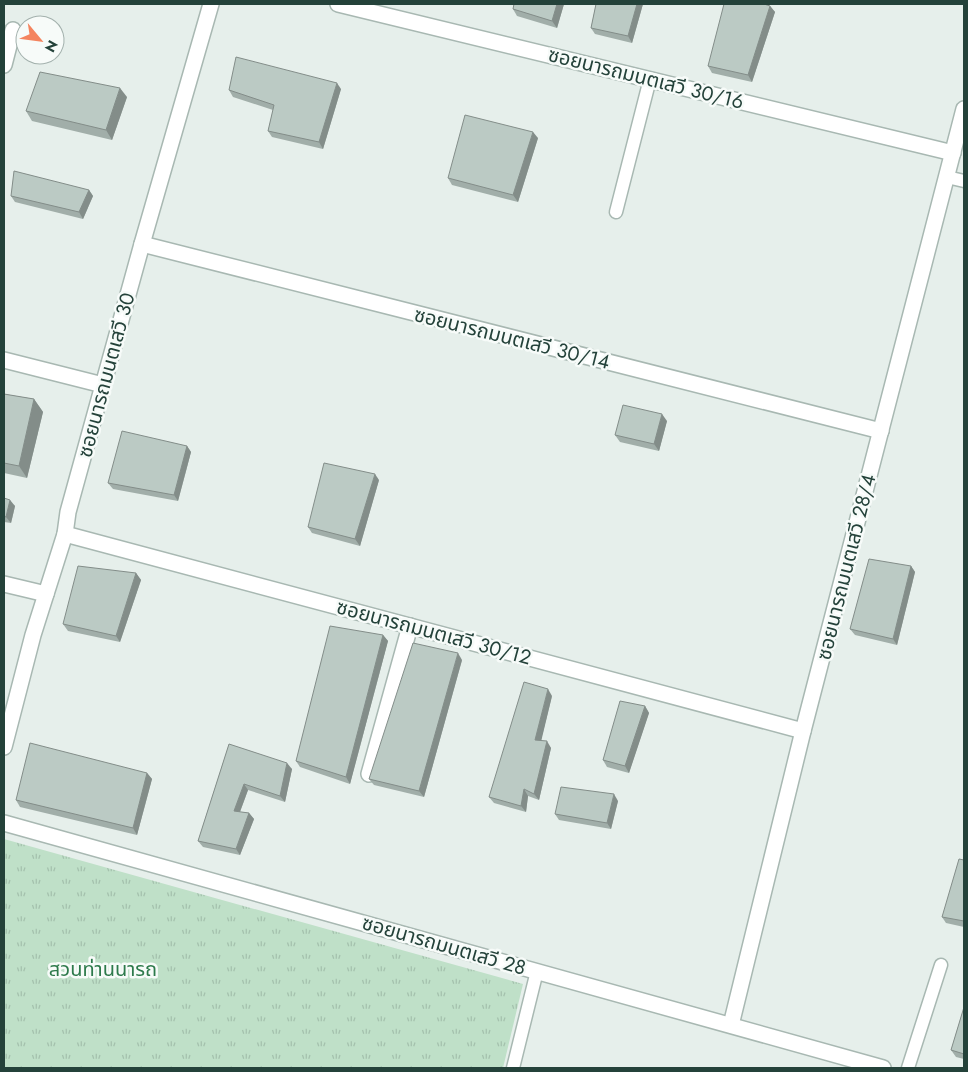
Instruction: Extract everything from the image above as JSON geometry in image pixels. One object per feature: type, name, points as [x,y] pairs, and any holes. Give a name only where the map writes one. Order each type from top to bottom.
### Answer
[{"type":"street","name":"ซอยนารถมนตเสวี 30","points":[[4,747],[33,635],[65,534],[68,512],[211,4]]},
{"type":"street","name":"ซอยนารถมนตเสวี 30/16","points":[[338,4],[953,153]]},
{"type":"street","points":[[4,65],[12,30]]},
{"type":"street","name":"ซอยนารถมนตเสวี 28/4","points":[[731,1025],[804,731],[964,109]]},
{"type":"street","name":"ซอยนารถมนตเสวี 30/14","points":[[142,244],[881,431]]},
{"type":"street","points":[[4,360],[103,385]]},
{"type":"street","name":"ซอยนารถมนตเสวี 30/12","points":[[65,534],[804,731]]},
{"type":"street","points":[[4,584],[46,594]]},
{"type":"street","points":[[369,774],[410,626]]},
{"type":"street","name":"ซอยนารถมนตเสวี 28","points":[[4,823],[882,1068]]},
{"type":"lane","points":[[616,212],[650,79]]},
{"type":"lane","points":[[947,177],[964,182]]},
{"type":"lane","points":[[908,1068],[941,965]]},
{"type":"lane","points":[[513,1068],[537,971]]},
{"type":"green space","name":"สวนท่านนารถ","points":[[4,839],[523,984],[503,1068],[4,1068]]},
{"type":"building","points":[[514,4],[557,4],[552,21],[513,9]]},
{"type":"building","points":[[596,4],[637,4],[628,36],[591,28]]},
{"type":"building","points":[[724,4],[764,4],[770,6],[748,75],[708,66]]},
{"type":"building","points":[[236,57],[337,83],[319,142],[268,131],[274,105],[229,90]]},
{"type":"building","points":[[40,72],[120,88],[106,130],[26,111]]},
{"type":"building","points":[[465,115],[533,132],[513,195],[448,178]]},
{"type":"building","points":[[14,171],[89,190],[79,212],[11,196]]},
{"type":"building","points":[[4,394],[34,399],[19,466],[4,463]]},
{"type":"building","points":[[623,405],[662,414],[654,444],[615,435]]},
{"type":"building","points":[[122,431],[187,446],[174,495],[108,483]]},
{"type":"building","points":[[324,463],[375,474],[355,539],[308,527]]},
{"type":"building","points":[[4,498],[10,500],[6,517],[4,516]]},
{"type":"building","points":[[869,559],[911,566],[893,639],[850,629]]},
{"type":"building","points":[[78,566],[136,573],[116,636],[63,624]]},
{"type":"building","points":[[330,626],[383,635],[346,777],[296,761]]},
{"type":"building","points":[[413,643],[458,653],[419,791],[369,779]]},
{"type":"building","points":[[524,682],[548,689],[535,740],[547,741],[534,794],[524,789],[521,806],[489,797]]},
{"type":"building","points":[[620,701],[645,706],[625,766],[603,760]]},
{"type":"building","points":[[30,743],[147,773],[133,828],[16,800]]},
{"type":"building","points":[[229,744],[287,763],[280,796],[244,784],[234,811],[249,813],[236,849],[198,841]]},
{"type":"building","points":[[561,787],[614,794],[607,823],[555,814]]},
{"type":"building","points":[[959,859],[964,860],[964,921],[942,917]]},
{"type":"building","points":[[964,1007],[964,1054],[951,1050]]}]
